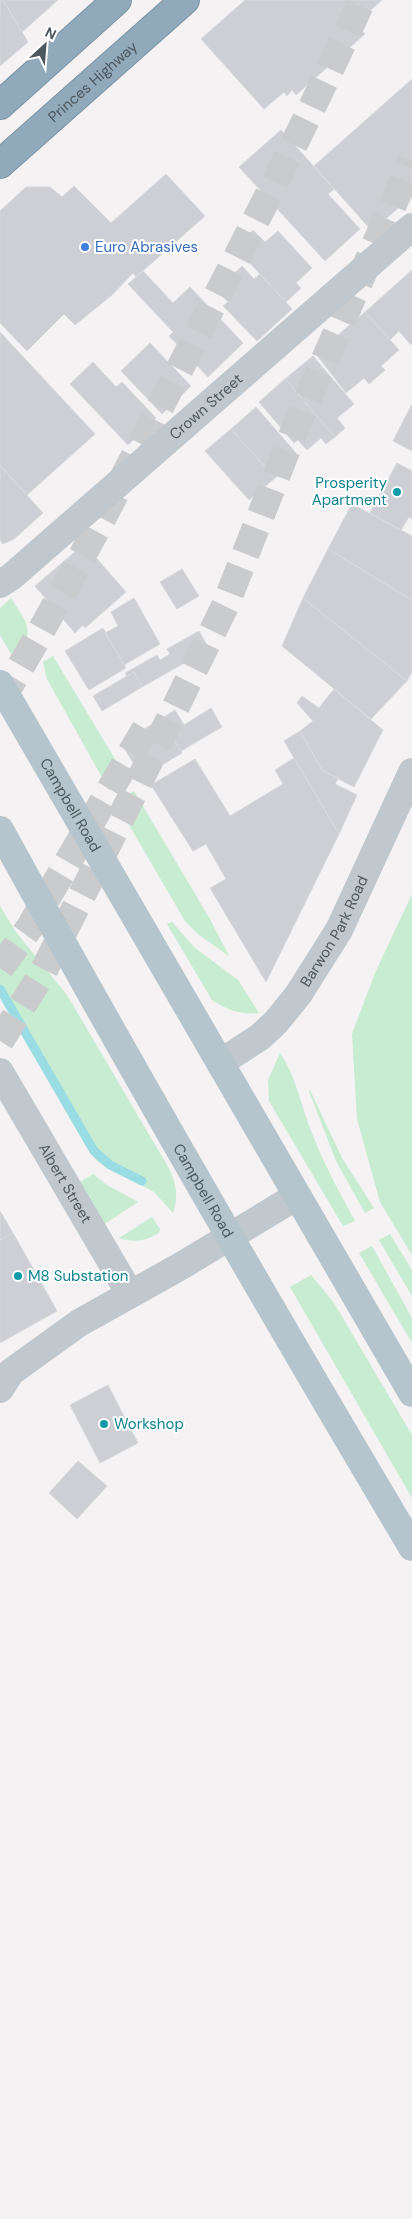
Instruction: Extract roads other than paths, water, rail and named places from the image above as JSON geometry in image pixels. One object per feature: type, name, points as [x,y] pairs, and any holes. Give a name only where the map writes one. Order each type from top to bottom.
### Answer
[{"type":"highway","points":[[0,105],[117,0]]},
{"type":"highway","name":"Princes Highway","points":[[0,164],[185,0]]},
{"type":"main road","name":"Campbell Road","points":[[0,684],[412,1393]]},
{"type":"main road","name":"Campbell Road","points":[[0,830],[103,1018],[412,1547]]},
{"type":"street","name":"Crown Street","points":[[0,584],[12,577],[412,226]]},
{"type":"street","name":"Barwon Park Road","points":[[220,1063],[260,1037],[276,1022],[298,995],[338,930],[412,772]]},
{"type":"street","name":"Albert Street","points":[[0,1072],[130,1294]]},
{"type":"street","points":[[0,1389],[11,1372],[79,1323],[297,1196]]},
{"type":"waterway","points":[[0,989],[94,1151],[110,1165],[142,1181]]},
{"type":"tunnel","points":[[0,702],[75,570],[146,435],[279,174],[362,0]]},
{"type":"tunnel","points":[[0,1041],[42,974],[225,606],[298,421],[412,161]]},
{"type":"tunnel","points":[[0,968],[30,927],[150,721]]},
{"type":"place","name":"Euro Abrasives","points":[[85,247]]},
{"type":"place","name":"Prosperity Apartment","points":[[397,492]]},
{"type":"place","name":"M8 Substation","points":[[18,1276]]},
{"type":"place","name":"Workshop","points":[[104,1424]]}]
